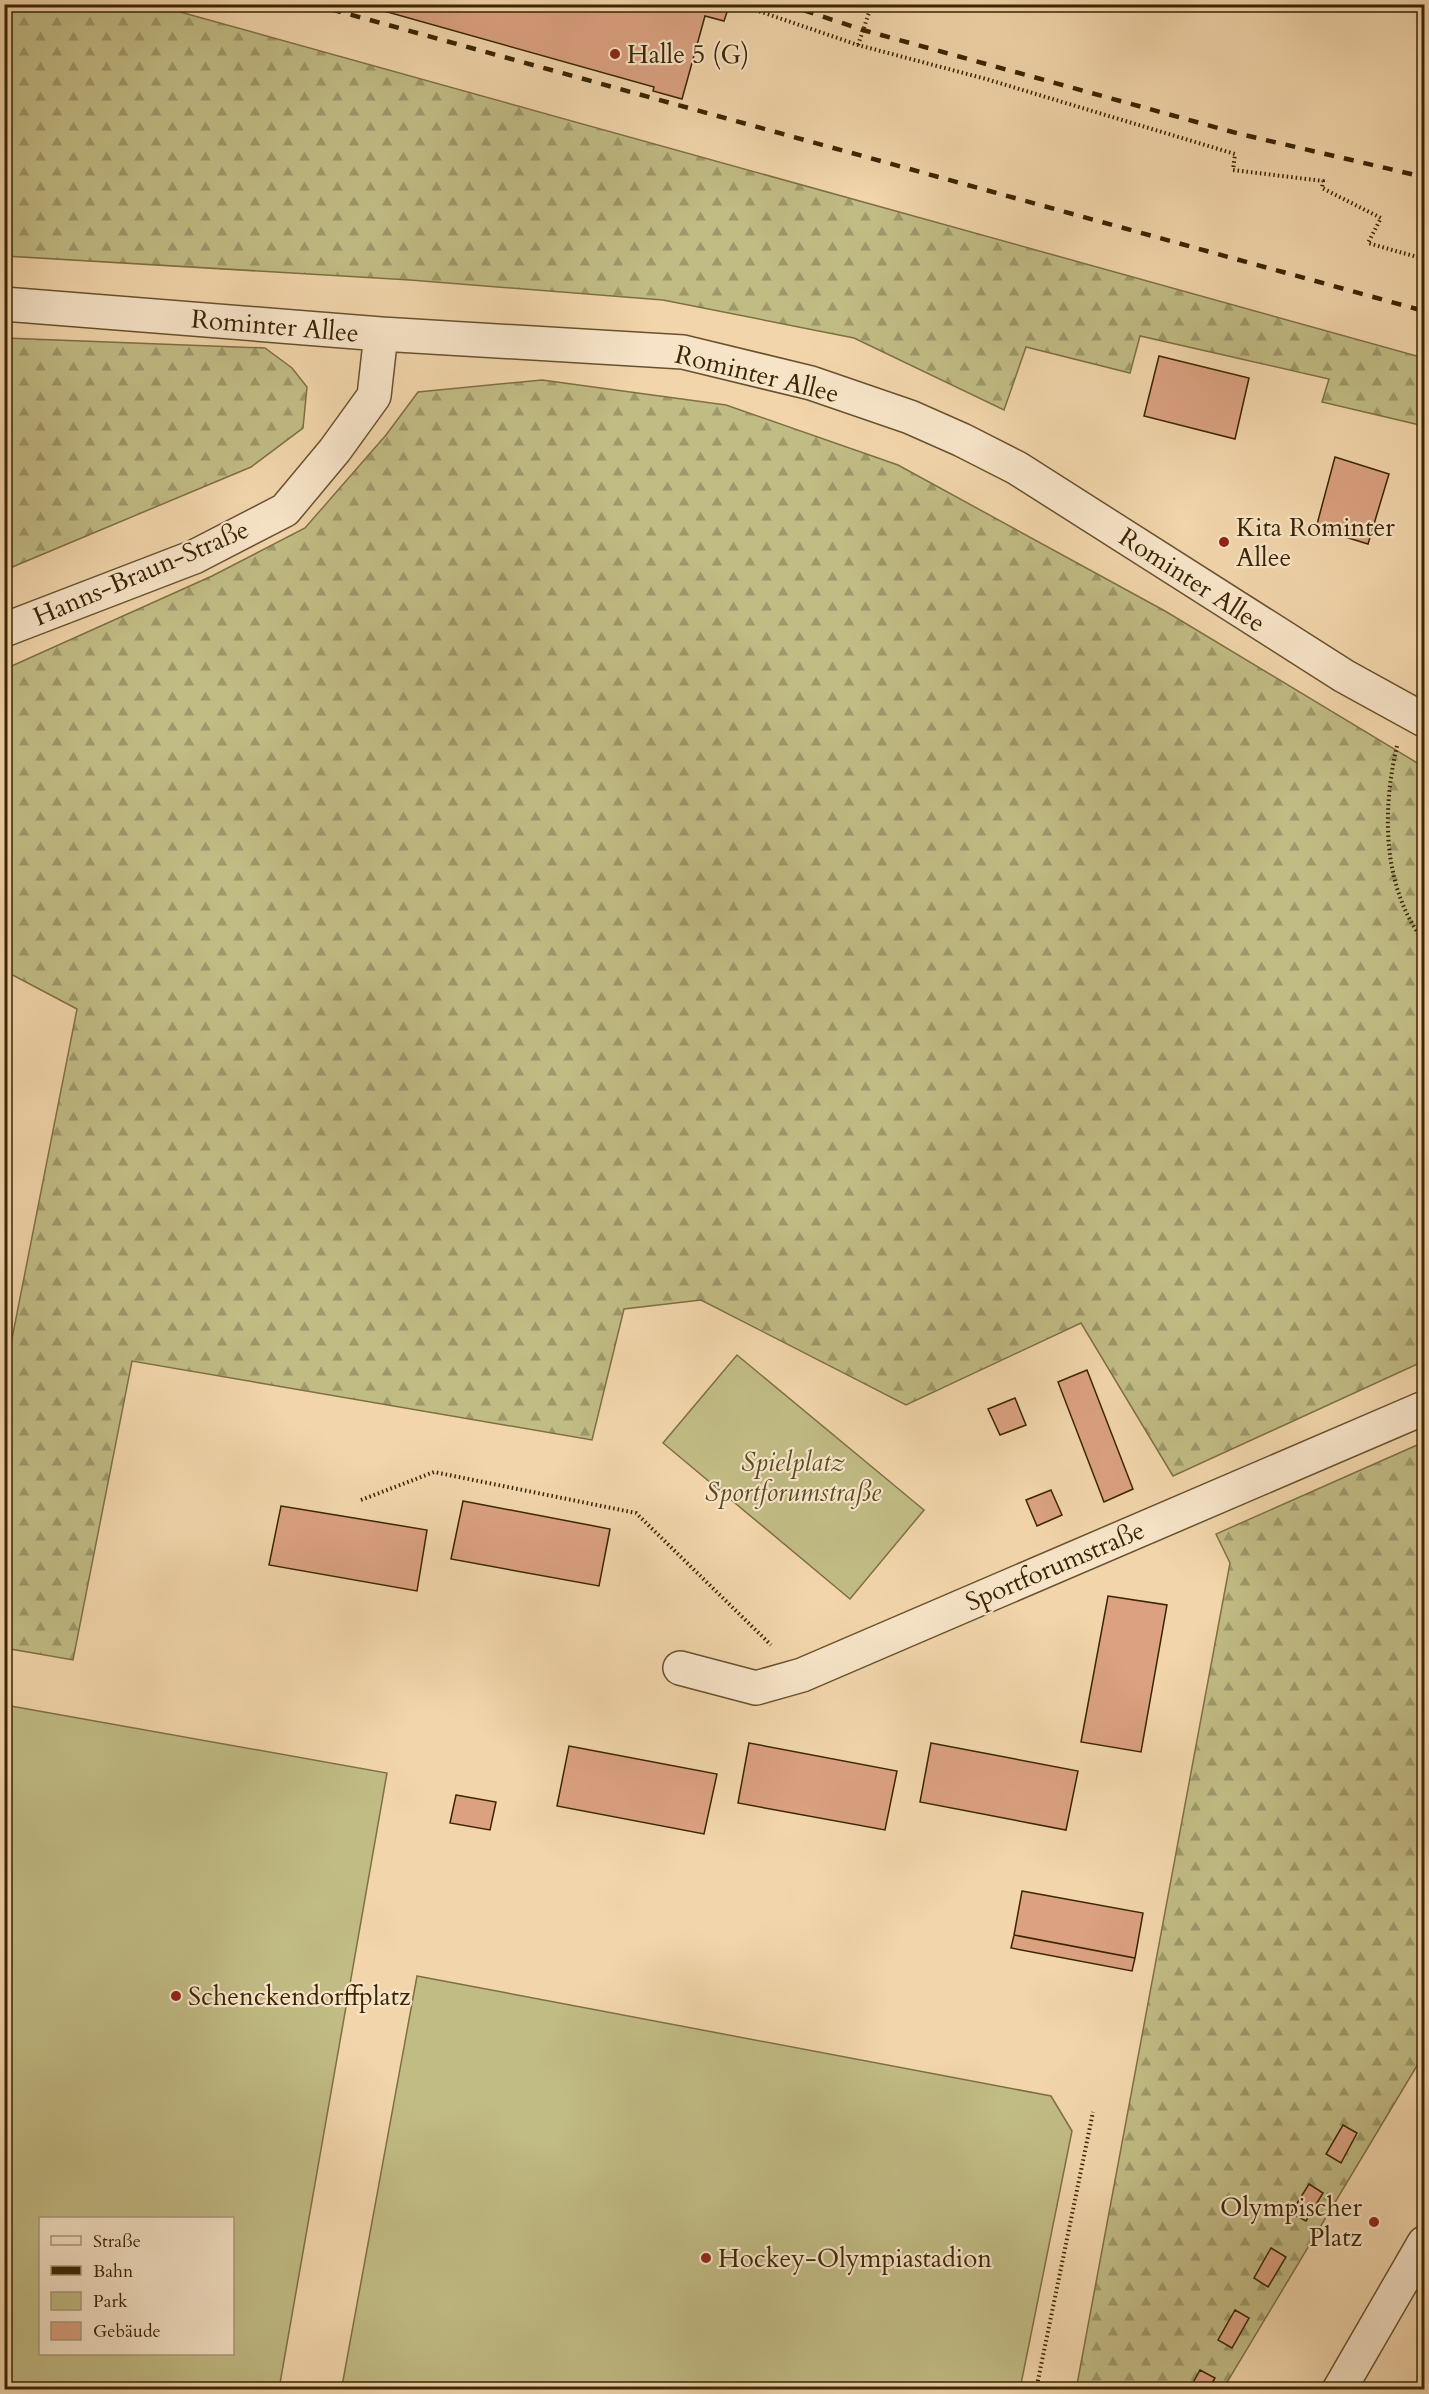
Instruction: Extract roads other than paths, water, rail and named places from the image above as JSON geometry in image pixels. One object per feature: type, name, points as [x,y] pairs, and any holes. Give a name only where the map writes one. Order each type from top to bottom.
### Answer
[{"type":"street","name":"Rominter Allee","points":[[4,304],[381,334],[683,352],[811,383],[910,417],[963,440],[1017,468],[1344,676],[1425,720]]},
{"type":"street","name":"Hanns-Braun-Straße","points":[[4,630],[194,556],[285,510],[335,450],[374,396],[381,334]]},
{"type":"street","name":"Sportforumstraße","points":[[680,1668],[756,1688],[802,1675],[1425,1408]]},
{"type":"street","points":[[1339,2390],[1425,2243]]},
{"type":"railway","points":[[312,4],[1424,311]]},
{"type":"railway","points":[[785,4],[863,30],[1240,134],[1424,177]]},
{"type":"place","name":"Halle 5 (G)","points":[[615,54]]},
{"type":"place","name":"Kita Rominter Allee","points":[[1224,542]]},
{"type":"place","name":"Schenckendorffplatz","points":[[176,1996]]},
{"type":"place","name":"Olympischer Platz","points":[[1374,2222]]},
{"type":"place","name":"Hockey-Olympiastadion","points":[[706,2258]]},
{"type":"park label","name":"Spielplatz Sportforumstraße","points":[[793,1477]]}]
